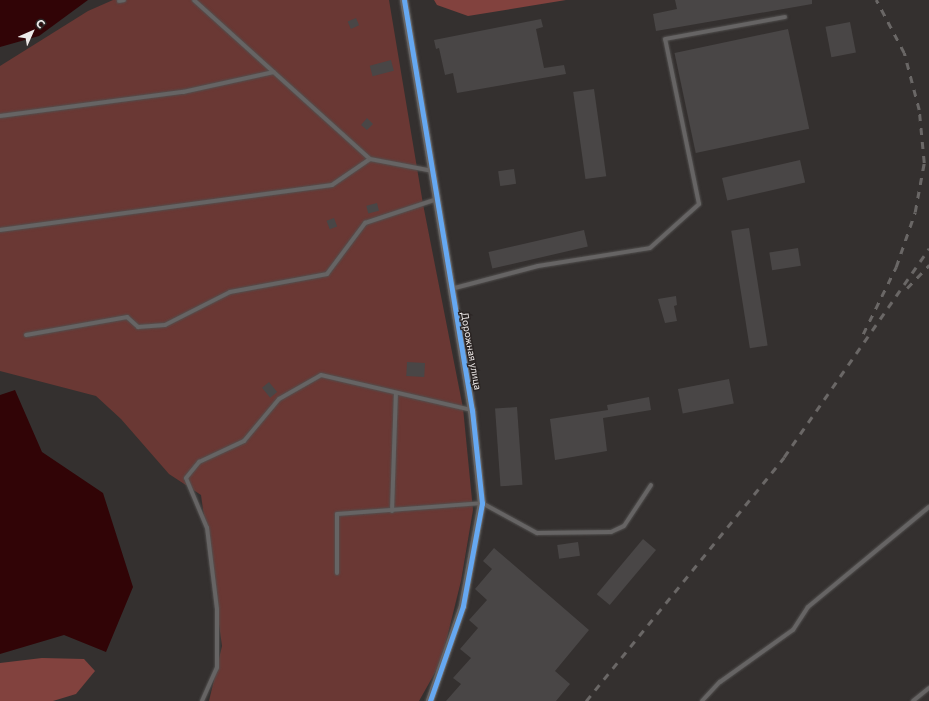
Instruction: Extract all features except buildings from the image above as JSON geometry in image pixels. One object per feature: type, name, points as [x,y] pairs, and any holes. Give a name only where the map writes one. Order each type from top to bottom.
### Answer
[{"type":"street","name":"Дорожная улица","points":[[404,0],[434,171],[451,289],[472,410],[482,503],[463,606],[430,701]]},
{"type":"lane","points":[[119,1],[124,0]]},
{"type":"lane","points":[[194,0],[370,159],[434,171]]},
{"type":"lane","points":[[451,289],[538,266],[650,248],[699,204],[665,39],[784,17]]},
{"type":"lane","points":[[0,116],[183,92],[274,72]]},
{"type":"lane","points":[[0,230],[332,185],[370,159]]},
{"type":"lane","points":[[26,334],[127,317],[138,327],[165,325],[230,292],[327,274],[365,223],[438,199]]},
{"type":"lane","points":[[202,701],[217,668],[217,609],[207,528],[186,478],[199,462],[244,441],[279,399],[321,375],[472,410]]},
{"type":"lane","points":[[392,511],[396,393]]},
{"type":"lane","points":[[337,573],[337,514],[482,503],[515,518],[537,533],[611,532],[624,526],[651,485]]},
{"type":"lane","points":[[702,701],[720,682],[793,630],[808,607],[929,507]]},
{"type":"lane","points":[[913,701],[929,688]]},
{"type":"shaded area","points":[[0,0],[88,0],[39,36],[0,47]]},
{"type":"shaded area","points":[[113,0],[389,0],[423,204],[463,408],[473,510],[461,581],[441,662],[419,701],[209,701],[222,646],[201,495],[169,474],[121,419],[96,396],[0,371],[0,66],[88,11]]},
{"type":"shaded area","points":[[434,0],[566,0],[468,16],[437,5]]},
{"type":"shaded area","points":[[15,390],[42,452],[103,493],[133,587],[106,652],[64,635],[0,654],[0,395]]},
{"type":"shaded area","points":[[42,658],[84,659],[95,671],[76,694],[53,701],[0,701],[0,663]]},
{"type":"railway","points":[[863,334],[896,267],[915,212],[924,163],[919,110],[904,53],[876,0]]},
{"type":"railway","points":[[586,701],[784,457],[929,248]]},
{"type":"railway","points":[[907,288],[929,265]]},
{"type":"cycle path","points":[[404,0],[472,410],[482,503],[463,606],[430,701]]}]
